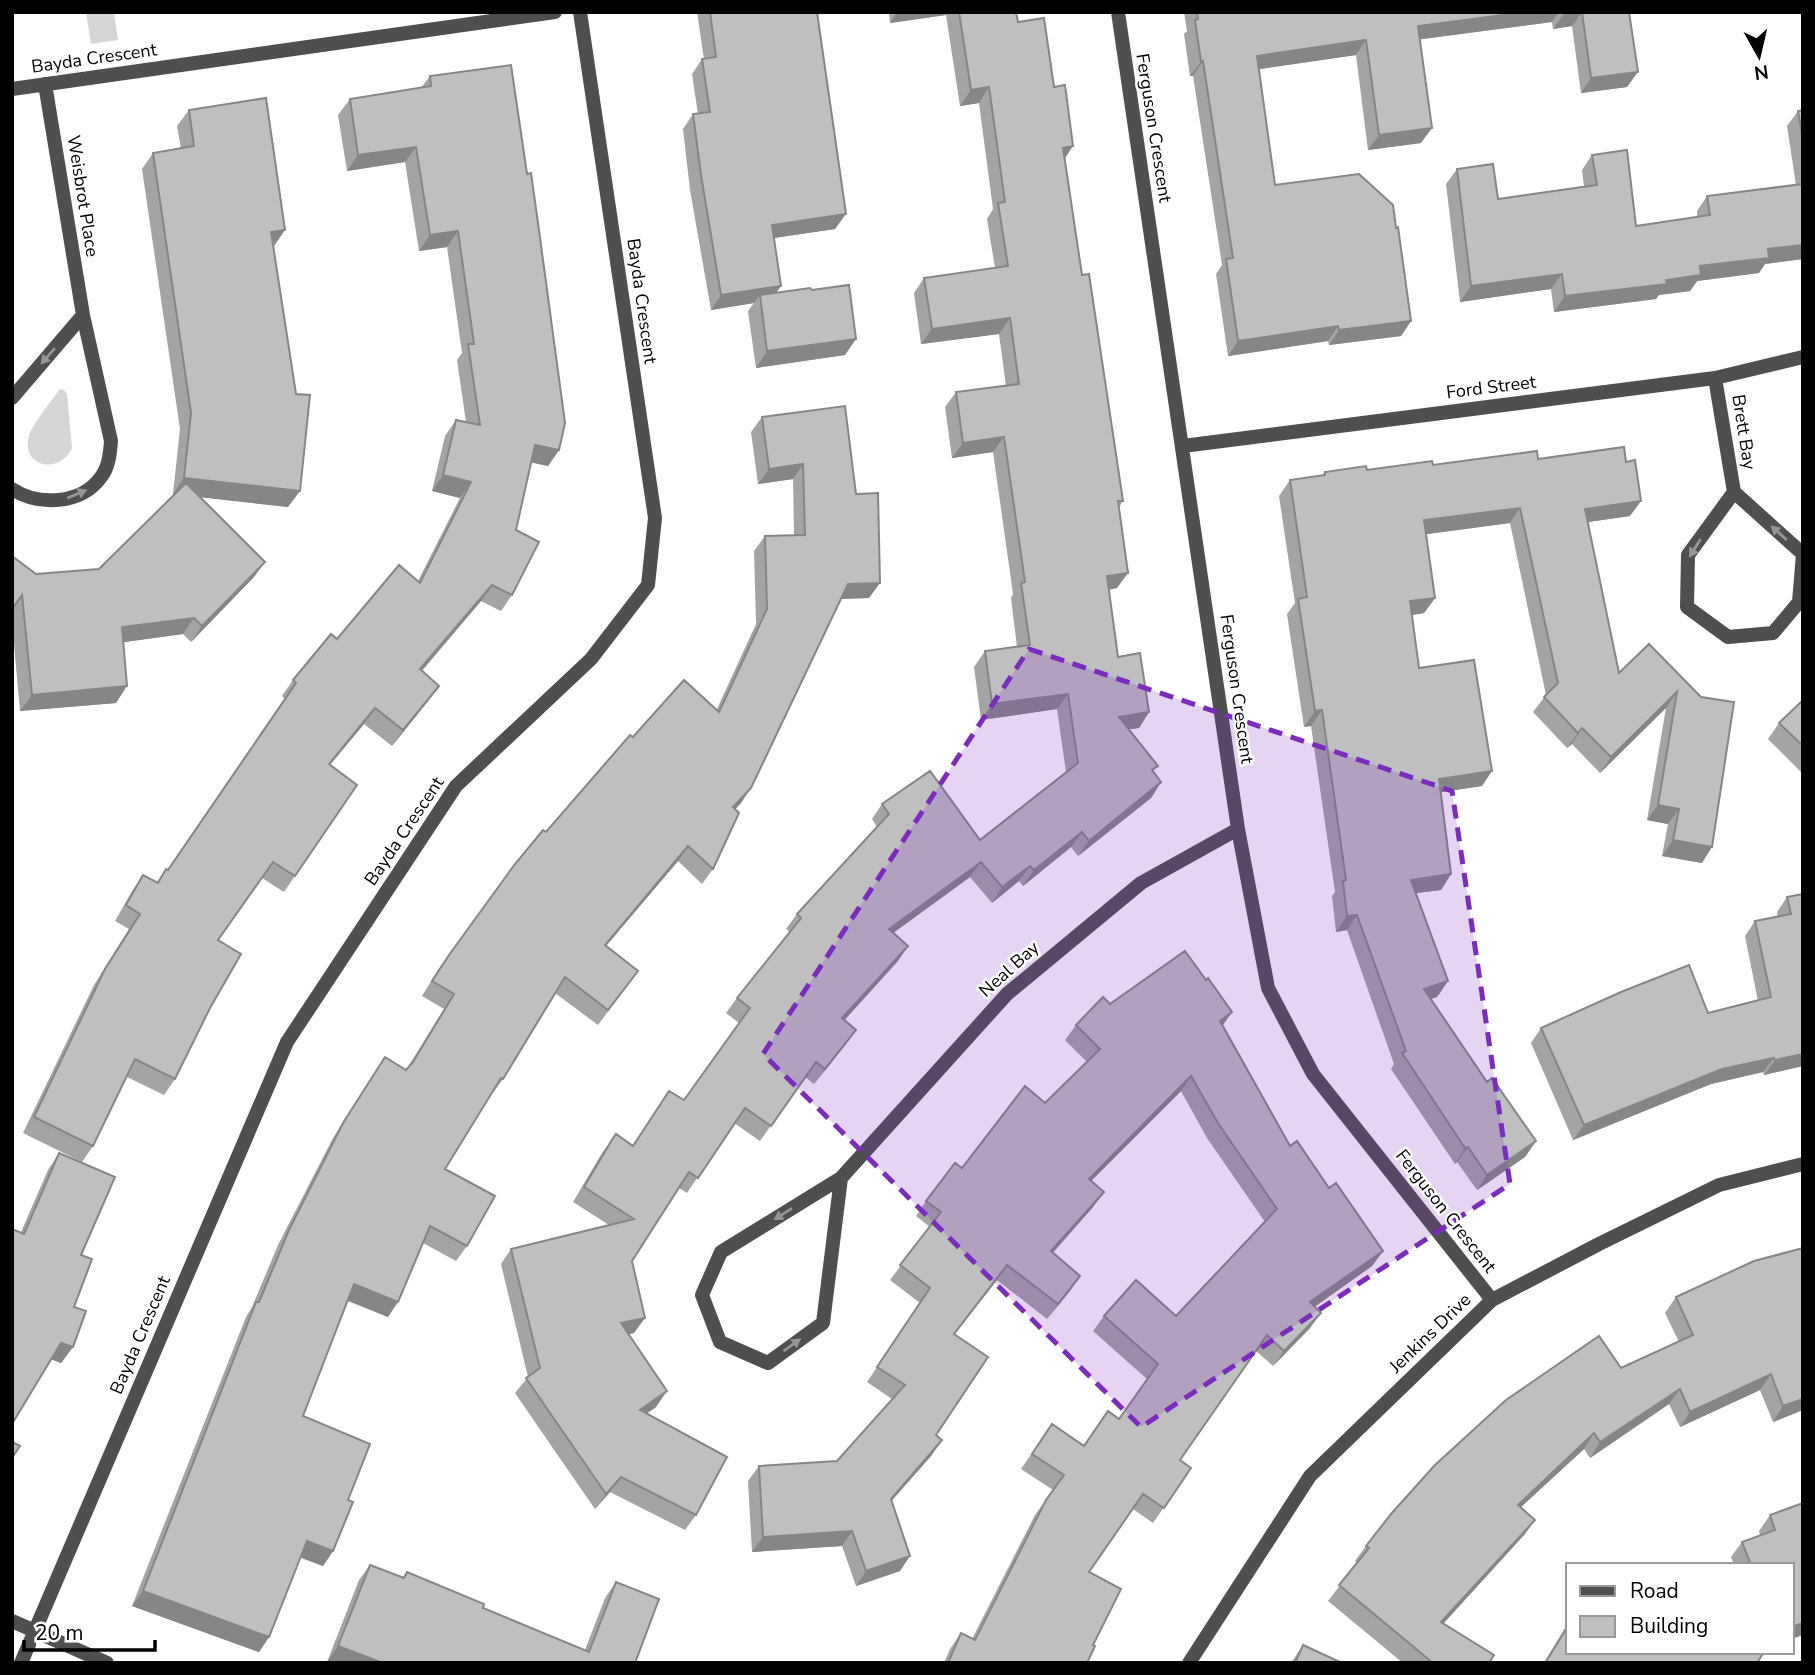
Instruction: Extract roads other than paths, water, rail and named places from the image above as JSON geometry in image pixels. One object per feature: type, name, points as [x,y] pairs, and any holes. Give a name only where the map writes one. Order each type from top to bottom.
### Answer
[{"type":"street","name":"Bayda Crescent","points":[[12,89],[555,12]]},
{"type":"street","name":"Bayda Crescent","points":[[21,1663],[287,1042],[456,786],[591,659],[648,585],[655,518],[580,12]]},
{"type":"street","name":"Ferguson Crescent","points":[[1118,12],[1238,829],[1268,988],[1313,1074],[1492,1300]]},
{"type":"street","name":"Weisbrot Place","points":[[12,489],[37,500],[55,501],[74,497],[101,477],[109,460],[111,440],[83,315],[45,84]]},
{"type":"street","points":[[12,398],[83,315]]},
{"type":"street","name":"Ford Street","points":[[1183,446],[1715,378],[1803,357]]},
{"type":"street","name":"Brett Bay","points":[[1715,378],[1734,492],[1803,554],[1799,602],[1773,633],[1728,637],[1687,607],[1688,555],[1734,492]]},
{"type":"street","name":"Neal Bay","points":[[841,1178],[823,1323],[768,1363],[720,1342],[702,1295],[721,1252],[841,1178],[1007,993],[1141,883],[1238,829]]},
{"type":"street","name":"Jenkins Drive","points":[[1189,1663],[1310,1475],[1492,1300],[1720,1185],[1803,1164]]},
{"type":"street","points":[[12,1621],[107,1663]]}]
